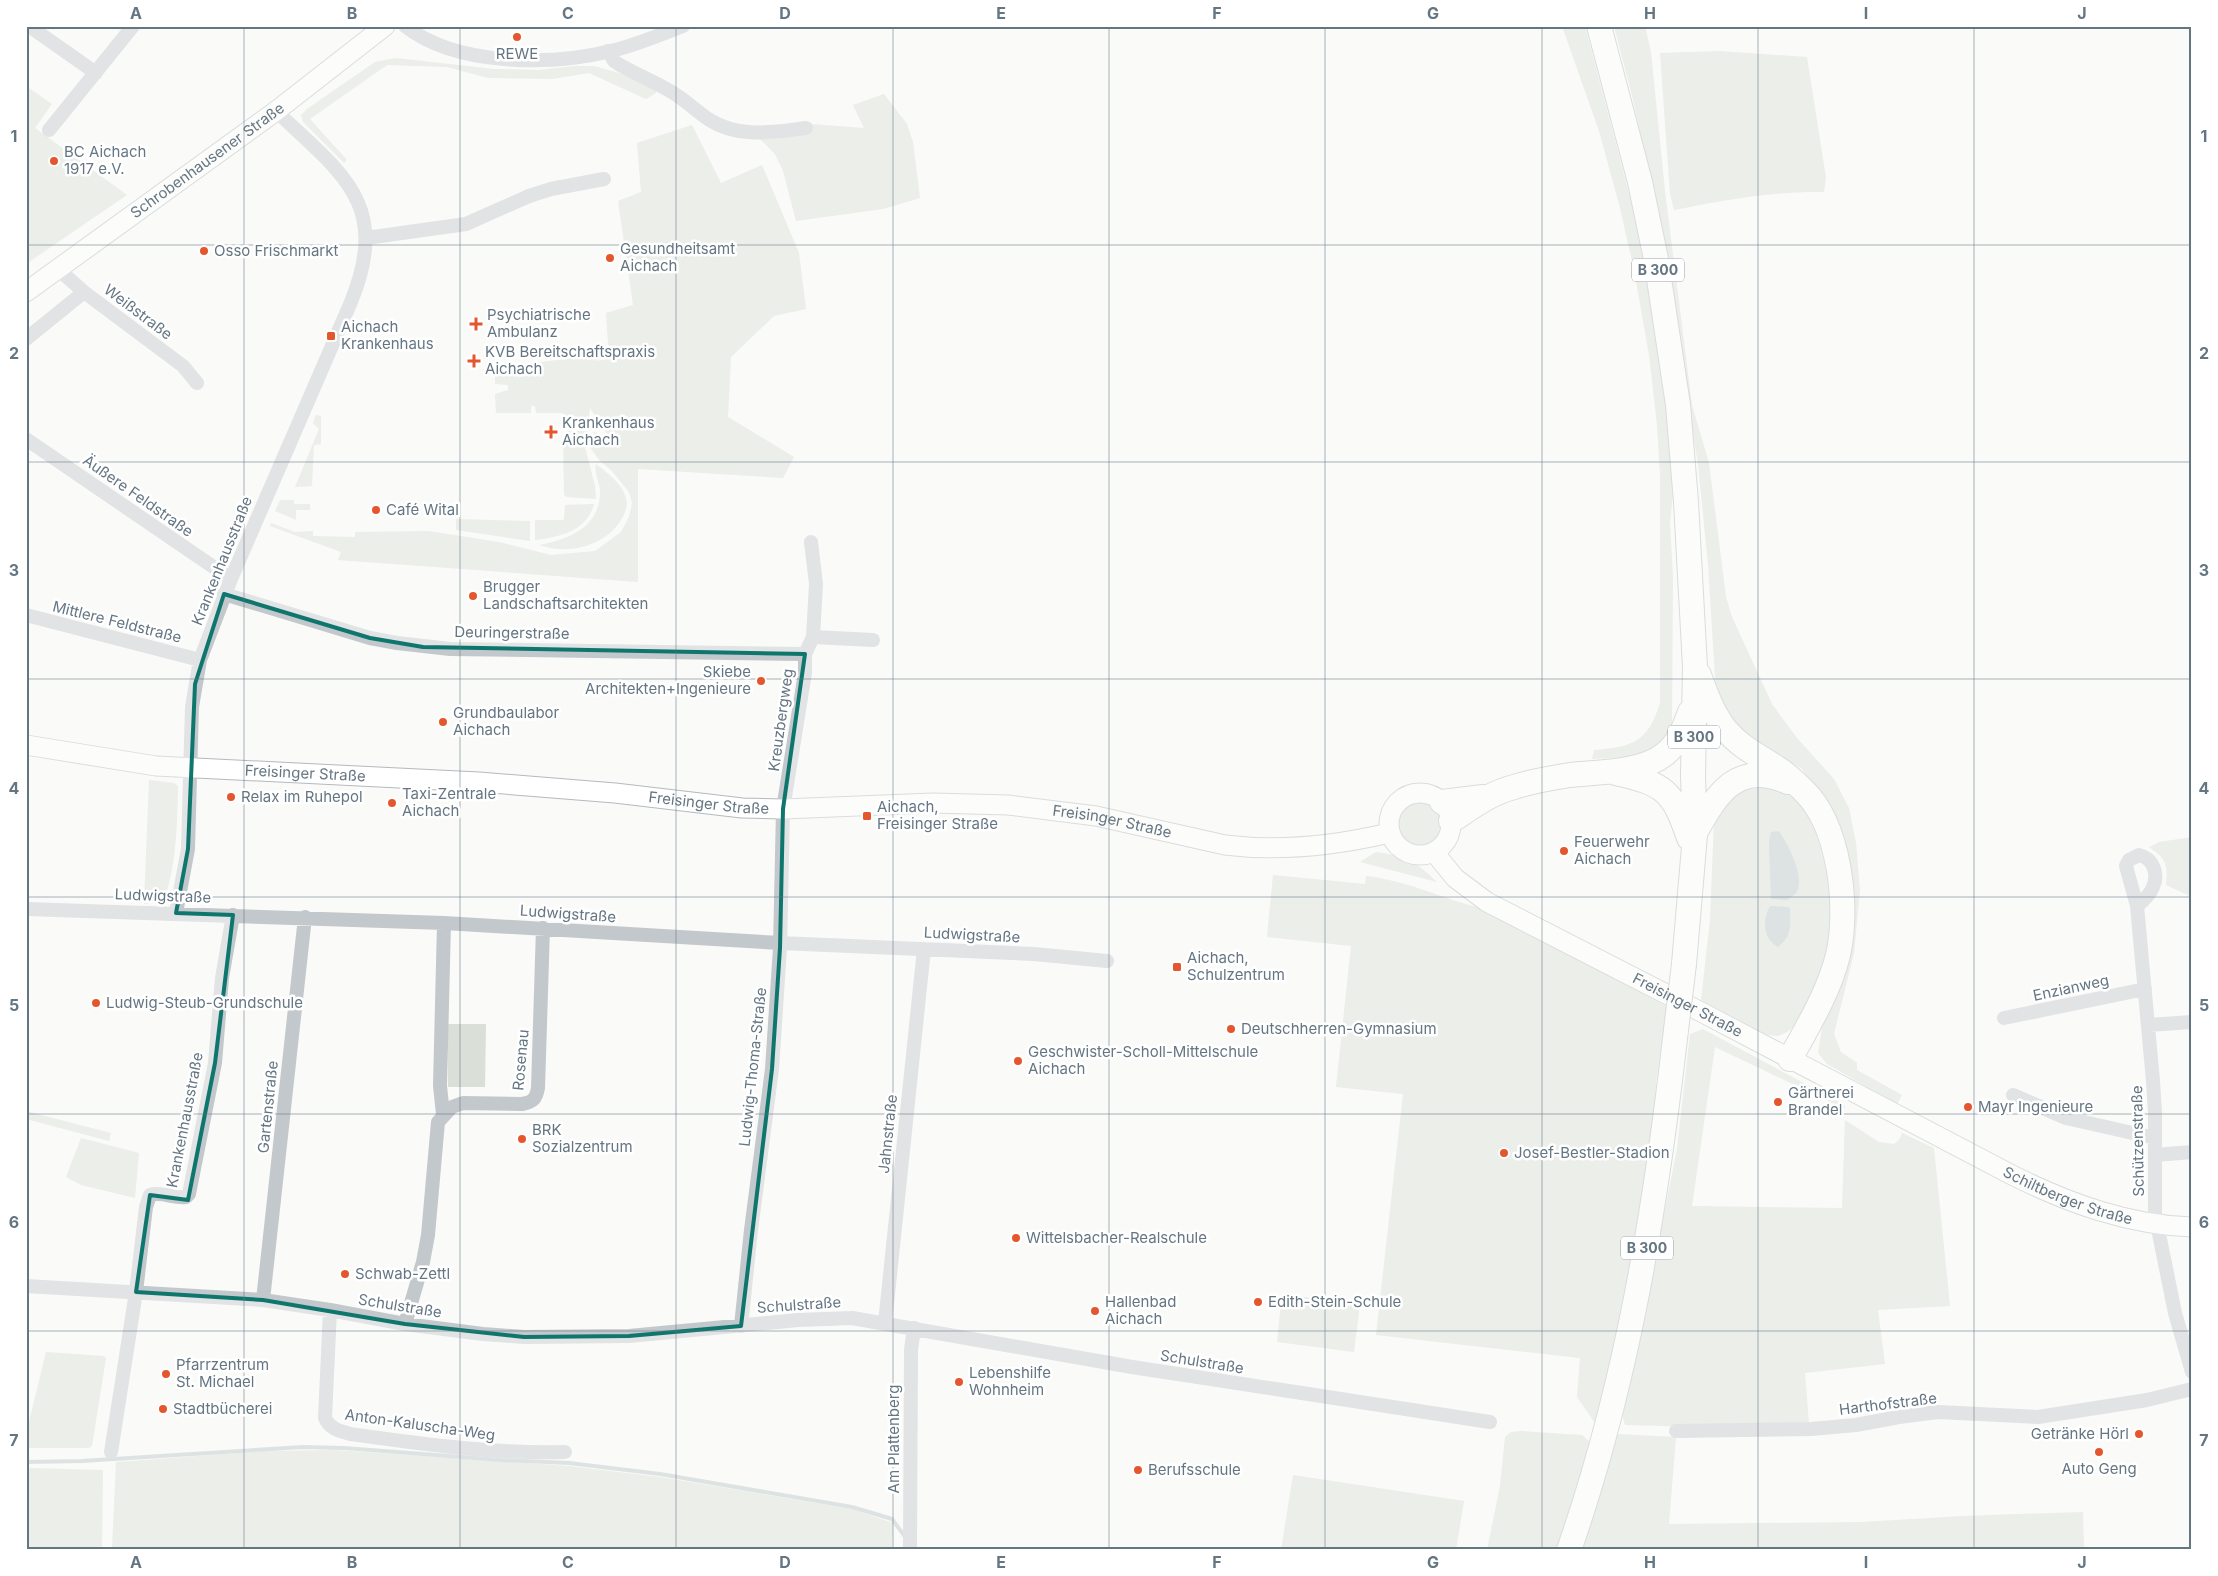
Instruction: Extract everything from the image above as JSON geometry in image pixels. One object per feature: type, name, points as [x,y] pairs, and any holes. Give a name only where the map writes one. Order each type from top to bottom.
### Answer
[{"type":"highway","name":"B 300","points":[[1569,1550],[1600,1451],[1612,1405],[1634,1317],[1647,1245],[1662,1149],[1684,964],[1694,845],[1695,667],[1686,502],[1678,405],[1656,259],[1640,182],[1599,26]]},
{"type":"highway","points":[[1695,667],[1724,728],[1744,747],[1777,767],[1811,797],[1824,819],[1836,852],[1841,895],[1838,956],[1825,993],[1790,1059]]},
{"type":"highway","points":[[1447,812],[1512,787],[1539,780],[1608,772],[1646,764],[1666,754],[1680,738],[1695,699]]},
{"type":"highway","points":[[1608,772],[1652,783],[1668,793],[1694,845]]},
{"type":"highway","points":[[1694,845],[1715,798],[1724,788],[1742,779],[1758,775],[1767,776],[1802,788]]},
{"type":"main road","name":"Schrobenhausener Straße","points":[[26,292],[276,111],[381,28]]},
{"type":"main road","name":"Freisinger Straße","points":[[26,746],[112,760],[190,768],[264,770],[479,782],[616,792],[730,807],[782,809],[923,803],[1008,805],[1096,816],[1246,848],[1281,849],[1325,846],[1390,833]]},
{"type":"main road","points":[[1424,793],[1436,798],[1447,812],[1448,839],[1434,852],[1421,856],[1409,854],[1395,844],[1390,833],[1388,821],[1392,810],[1405,797],[1424,793]]},
{"type":"main road","name":"Freisinger Straße","points":[[1434,852],[1454,878],[1487,902],[1951,1144]]},
{"type":"main road","name":"Schiltberger Straße","points":[[1951,1144],[2044,1191],[2075,1204],[2156,1224],[2192,1227]]},
{"type":"street","points":[[29,26],[96,73]]},
{"type":"street","points":[[49,130],[133,26]]},
{"type":"street","points":[[405,26],[431,43],[469,55],[536,60],[608,52],[637,44],[683,26]]},
{"type":"street","points":[[608,52],[614,61],[620,65],[677,95],[709,120],[724,127],[756,133],[806,128]]},
{"type":"street","name":"Krankenhausstraße","points":[[176,913],[188,849],[192,706],[200,660],[224,594],[315,389],[361,277],[366,250],[363,217],[357,198],[346,180],[334,165],[276,111]]},
{"type":"street","points":[[366,238],[466,224],[529,196],[551,189],[604,180]]},
{"type":"street","name":"Weißstraße","points":[[58,269],[84,292],[183,366],[197,383]]},
{"type":"street","points":[[26,339],[84,292]]},
{"type":"street","name":"Äußere Feldstraße","points":[[26,439],[230,580]]},
{"type":"street","name":"Kreuzbergweg","points":[[782,809],[804,680],[805,654],[813,637],[816,584],[811,542]]},
{"type":"street","name":"Deuringerstraße","points":[[224,594],[370,638],[423,647],[450,649],[805,654]]},
{"type":"street","name":"Mittlere Feldstraße","points":[[26,615],[200,660]]},
{"type":"street","points":[[813,637],[873,640]]},
{"type":"street","name":"Ludwig-Thoma-Straße","points":[[741,1326],[751,1230],[772,1069],[780,943],[782,809]]},
{"type":"street","name":"Schützenstraße","points":[[2137,906],[2155,1113],[2156,1224],[2176,1313],[2192,1372]]},
{"type":"street","name":"Ludwigstraße","points":[[26,909],[444,923],[780,943],[1034,954],[1107,961]]},
{"type":"street","name":"Krankenhausstraße","points":[[136,1292],[146,1207],[150,1195],[157,1193],[181,1198],[189,1194],[215,1063],[222,978],[233,915]]},
{"type":"street","name":"Gartenstraße","points":[[263,1300],[305,917]]},
{"type":"street","points":[[405,1324],[428,1235],[436,1132],[438,1122],[443,1114],[440,1086],[444,923]]},
{"type":"street","name":"Rosenau","points":[[443,1114],[452,1107],[463,1103],[522,1104],[536,1098],[538,1088],[543,928]]},
{"type":"street","name":"Jahnstraße","points":[[885,1323],[924,949]]},
{"type":"street","name":"Enzianweg","points":[[2004,1018],[2145,989]]},
{"type":"street","points":[[2148,1025],[2192,1022]]},
{"type":"street","points":[[2014,1095],[2066,1118],[2155,1138]]},
{"type":"street","points":[[2155,1155],[2192,1152]]},
{"type":"street","name":"Schulstraße","points":[[26,1286],[263,1300],[405,1324],[483,1334],[565,1338],[629,1336],[823,1318],[852,1318],[1141,1369],[1490,1422]]},
{"type":"street","points":[[111,1452],[136,1292]]},
{"type":"street","name":"Anton-Kaluscha-Weg","points":[[330,1310],[326,1418],[328,1425],[334,1430],[475,1450],[526,1453],[564,1452]]},
{"type":"street","name":"Am Plattenberg","points":[[910,1550],[911,1350],[914,1328]]},
{"type":"street","name":"Harthofstraße","points":[[1676,1431],[1811,1429],[1856,1425],[1938,1412],[2038,1417],[2147,1400],[2192,1389]]},
{"type":"highlighted area","points":[[224,594],[370,638],[423,647],[805,654],[783,809],[780,948],[772,1069],[741,1326],[629,1336],[524,1337],[405,1324],[263,1300],[136,1292],[150,1195],[188,1200],[215,1063],[233,915],[176,913],[188,849],[195,684]]},
{"type":"shaded area","points":[[1562,26],[1585,26],[1632,205],[1645,267],[1668,424],[1673,493],[1670,523],[1673,577],[1672,722],[1666,739],[1644,756],[1592,759],[1594,750],[1619,747],[1637,740],[1650,726],[1660,703],[1660,474],[1657,425],[1649,355],[1634,270],[1620,208],[1599,131]]},
{"type":"shaded area","points":[[1614,26],[1645,26],[1651,52],[1665,191],[1692,405],[1709,463],[1726,597],[1732,617],[1772,704],[1797,738],[1834,779],[1849,808],[1856,843],[1860,890],[1854,953],[1834,1034],[1841,1052],[1857,1063],[1857,1070],[1902,1095],[1897,1104],[1827,1064],[1818,1053],[1822,1028],[1843,968],[1850,924],[1846,847],[1829,808],[1802,769],[1751,740],[1727,716],[1716,693],[1708,564],[1698,464],[1651,180]]},
{"type":"shaded area","points":[[1719,51],[1807,57],[1826,178],[1824,192],[1768,195],[1674,210],[1670,194],[1660,53]]},
{"type":"shaded area","points":[[396,58],[494,69],[539,70],[594,66],[619,73],[657,89],[656,93],[646,99],[589,73],[552,79],[488,78],[447,67],[387,65],[310,119],[347,160],[344,163],[303,122],[301,115],[375,62]]},
{"type":"shaded area","name":"BC Aichach 1917 e.V.","points":[[26,86],[52,104],[35,128],[127,195],[26,264]]},
{"type":"shaded area","points":[[884,94],[907,124],[913,142],[920,198],[883,209],[796,221],[783,171],[775,154],[758,137],[811,124],[864,128],[853,105]]},
{"type":"shaded area","points":[[692,125],[721,183],[762,165],[799,253],[806,309],[774,316],[731,357],[728,417],[794,457],[783,478],[638,469],[638,582],[338,560],[341,552],[270,526],[271,523],[295,532],[313,531],[313,536],[355,537],[355,532],[428,531],[499,542],[551,555],[595,551],[621,532],[629,517],[632,503],[629,492],[612,471],[599,460],[590,447],[594,432],[611,440],[590,408],[588,425],[563,424],[563,413],[536,413],[535,406],[531,406],[531,413],[496,413],[495,394],[508,390],[508,385],[495,384],[495,368],[604,354],[605,357],[594,361],[609,359],[606,313],[633,305],[618,201],[641,192],[637,143]]},
{"type":"shaded area","points":[[316,415],[321,416],[321,444],[314,445],[312,486],[295,487],[319,429],[313,423]]},
{"type":"shaded area","points":[[567,431],[588,431],[585,447],[595,486],[596,499],[567,497],[564,495],[563,436],[567,435]]},
{"type":"shaded area","points":[[596,464],[614,479],[624,493],[627,501],[626,508],[619,523],[603,538],[583,547],[561,549],[539,545],[572,535],[589,522],[599,503],[600,490],[596,474]]},
{"type":"shaded area","points":[[280,500],[294,500],[294,504],[310,504],[310,510],[296,510],[296,520],[275,511]]},
{"type":"shaded area","points":[[594,504],[585,521],[571,531],[554,537],[535,540],[535,520],[564,520],[565,505]]},
{"type":"shaded area","points":[[456,519],[530,521],[530,541],[456,530]]},
{"type":"shaded area","points":[[149,780],[174,783],[178,786],[176,842],[172,870],[165,897],[157,902],[144,904]]},
{"type":"shaded area","points":[[1768,786],[1792,797],[1802,807],[1810,820],[1822,853],[1826,871],[1831,917],[1823,965],[1808,1004],[1799,1020],[1789,1031],[1777,1036],[1766,1034],[1701,1000],[1710,920],[1714,821],[1731,793]]},
{"type":"shaded area","points":[[1415,800],[1425,800],[1439,810],[1443,823],[1439,836],[1433,842],[1425,846],[1415,846],[1401,836],[1397,828],[1397,818],[1407,804]]},
{"type":"shaded area","points":[[1779,831],[1795,861],[1799,879],[1799,887],[1796,893],[1787,900],[1771,899],[1769,842],[1771,832]]},
{"type":"shaded area","points":[[2192,837],[2192,897],[2166,885],[2167,871],[2165,862],[2149,847],[2159,842]]},
{"type":"shaded area","points":[[1376,852],[1395,855],[1410,861],[1437,882],[1360,862]]},
{"type":"shaded area","name":"Josef-Bestler-Stadion","points":[[1273,875],[1365,884],[1366,876],[1382,878],[1487,910],[1667,1007],[1656,1083],[1652,1148],[1606,1397],[1595,1423],[1577,1397],[1580,1358],[1376,1335],[1403,1094],[1336,1087],[1351,946],[1267,937]]},
{"type":"shaded area","points":[[1770,906],[1788,907],[1790,909],[1788,934],[1783,943],[1778,947],[1769,939],[1765,929],[1767,911]]},
{"type":"shaded area","points":[[448,1024],[486,1024],[485,1087],[448,1087]]},
{"type":"shaded area","points":[[1703,1029],[1845,1105],[1845,1109],[1715,1047],[1692,1206],[1842,1208],[1845,1120],[1879,1142],[1894,1144],[1899,1140],[1902,1133],[1934,1148],[1950,1306],[1878,1310],[1885,1364],[1805,1373],[1809,1424],[1700,1427],[1625,1425],[1621,1411],[1643,1320],[1677,1149],[1690,1034]]},
{"type":"shaded area","points":[[26,1111],[111,1133],[109,1141],[26,1119]]},
{"type":"shaded area","points":[[81,1138],[139,1153],[135,1198],[81,1185],[66,1177]]},
{"type":"shaded area","points":[[1282,1294],[1360,1304],[1354,1352],[1277,1342]]},
{"type":"shaded area","points":[[46,1352],[104,1356],[106,1358],[92,1446],[89,1448],[26,1448],[26,1434]]},
{"type":"shaded area","points":[[1511,1432],[1582,1435],[1590,1442],[1561,1550],[1487,1550],[1500,1486],[1505,1437]]},
{"type":"shaded area","points":[[1617,1434],[1676,1437],[1669,1524],[1863,1522],[2083,1512],[2084,1550],[1582,1550]]},
{"type":"shaded area","points":[[335,1450],[569,1466],[660,1477],[852,1509],[893,1523],[892,1550],[112,1550],[116,1462],[265,1451]]},
{"type":"shaded area","points":[[26,1468],[103,1470],[102,1550],[26,1550]]},
{"type":"shaded area","points":[[1293,1475],[1464,1501],[1456,1550],[1281,1550]]},
{"type":"waterway","points":[[26,1462],[82,1461],[303,1447],[569,1463],[660,1474],[852,1507],[892,1519],[906,1538]]},
{"type":"place","name":"REWE","points":[[517,37]]},
{"type":"place","name":"BC Aichach 1917 e.V.","points":[[54,161]]},
{"type":"place","name":"Osso Frischmarkt","points":[[204,251]]},
{"type":"place","name":"Gesundheitsamt Aichach","points":[[610,258]]},
{"type":"place","name":"Psychiatrische Ambulanz","points":[[476,324]]},
{"type":"place","name":"Aichach Krankenhaus","points":[[331,336]]},
{"type":"place","name":"KVB Bereitschaftspraxis Aichach","points":[[474,361]]},
{"type":"place","name":"Krankenhaus Aichach","points":[[551,432]]},
{"type":"place","name":"Café Wital","points":[[376,510]]},
{"type":"place","name":"Brugger Landschaftsarchitekten","points":[[473,596]]},
{"type":"place","name":"Skiebe Architekten+Ingenieure","points":[[761,681]]},
{"type":"place","name":"Grundbaulabor Aichach","points":[[443,722]]},
{"type":"place","name":"Relax im Ruhepol","points":[[231,797]]},
{"type":"place","name":"Taxi-Zentrale Aichach","points":[[392,803]]},
{"type":"place","name":"Aichach, Freisinger Straße","points":[[867,816]]},
{"type":"place","name":"Feuerwehr Aichach","points":[[1564,851]]},
{"type":"place","name":"Aichach, Schulzentrum","points":[[1177,967]]},
{"type":"place","name":"Ludwig-Steub-Grundschule","points":[[96,1003]]},
{"type":"place","name":"Deutschherren-Gymnasium","points":[[1231,1029]]},
{"type":"place","name":"Geschwister-Scholl-Mittelschule Aichach","points":[[1018,1061]]},
{"type":"place","name":"Gärtnerei Brandel","points":[[1778,1102]]},
{"type":"place","name":"Mayr Ingenieure","points":[[1968,1107]]},
{"type":"place","name":"BRK Sozialzentrum","points":[[522,1139]]},
{"type":"place","name":"Josef-Bestler-Stadion","points":[[1504,1153]]},
{"type":"place","name":"Wittelsbacher-Realschule","points":[[1016,1238]]},
{"type":"place","name":"Schwab-Zettl","points":[[345,1274]]},
{"type":"place","name":"Edith-Stein-Schule","points":[[1258,1302]]},
{"type":"place","name":"Hallenbad Aichach","points":[[1095,1311]]},
{"type":"place","name":"Pfarrzentrum St. Michael","points":[[166,1374]]},
{"type":"place","name":"Lebenshilfe Wohnheim","points":[[959,1382]]},
{"type":"place","name":"Stadtbücherei","points":[[163,1409]]},
{"type":"place","name":"Getränke Hörl","points":[[2139,1434]]},
{"type":"place","name":"Auto Geng","points":[[2099,1452]]},
{"type":"place","name":"Berufsschule","points":[[1138,1470]]}]
